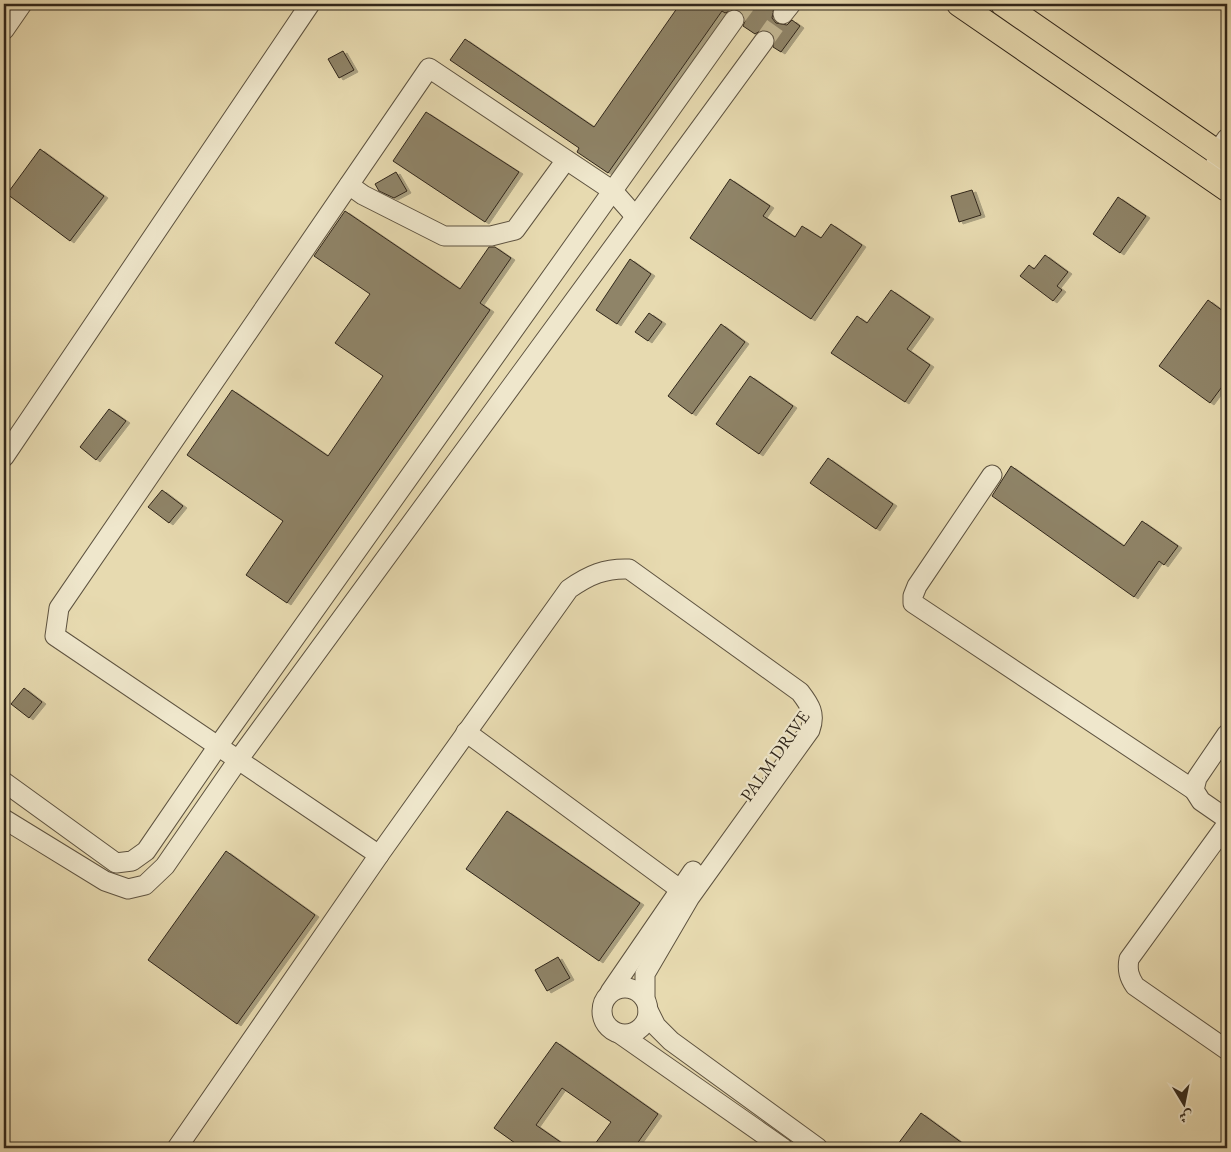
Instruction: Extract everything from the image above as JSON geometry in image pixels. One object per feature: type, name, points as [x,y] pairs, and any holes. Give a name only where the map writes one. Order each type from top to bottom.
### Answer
[{"type":"main road","points":[[959,4],[1223,181]]},
{"type":"main road","points":[[1003,4],[1224,149]]},
{"type":"street","points":[[4,30],[22,4]]},
{"type":"street","points":[[4,457],[310,4]]},
{"type":"street","points":[[4,782],[116,863],[132,861],[146,851],[218,746],[734,20]]},
{"type":"street","points":[[4,819],[105,881],[128,889],[145,885],[165,866],[238,760],[764,40]]},
{"type":"street","points":[[379,855],[55,636],[59,608],[429,68],[613,191],[635,216]]},
{"type":"street","points":[[1223,181],[1224,149]]},
{"type":"street","points":[[349,185],[363,195],[444,236],[491,236],[515,230],[566,160]]},
{"type":"street","points":[[992,475],[917,586],[913,596],[913,603],[1194,790],[1201,801],[1227,819]]},
{"type":"street","name":"PALM DRIVE","points":[[466,732],[569,589],[589,576],[611,569],[629,569],[800,692],[810,705],[814,719],[810,730],[601,1005],[602,1020],[610,1030],[620,1034],[783,1148]]},
{"type":"street","points":[[177,1148],[466,732],[685,893]]},
{"type":"street","points":[[1194,790],[1197,778],[1227,734]]},
{"type":"street","points":[[1227,824],[1129,959],[1128,968],[1129,978],[1135,986],[1227,1050]]},
{"type":"street","name":"PALM DRIVE","points":[[620,1034],[636,1032],[644,1025],[647,1005],[645,974],[685,893]]},
{"type":"street","points":[[610,992],[622,987],[635,990],[647,1005],[656,1026],[670,1041],[818,1148]]},
{"type":"building","points":[[680,4],[769,4],[774,7],[772,18],[776,23],[787,25],[792,20],[800,26],[781,52],[773,47],[774,37],[770,32],[760,31],[755,34],[743,26],[745,21],[741,11],[735,9],[725,13],[722,11],[608,173],[577,152],[579,148],[450,60],[465,39],[594,127]]},
{"type":"building","points":[[343,51],[354,70],[339,78],[328,59]]},
{"type":"building","points":[[426,112],[519,172],[485,222],[393,161]]},
{"type":"building","points":[[40,149],[104,196],[70,241],[7,194]]},
{"type":"building","points":[[396,172],[407,191],[394,198],[379,191],[375,184]]},
{"type":"building","points":[[730,179],[770,206],[763,216],[795,237],[802,226],[821,238],[831,224],[862,245],[811,319],[690,238]]},
{"type":"building","points":[[972,190],[981,215],[959,222],[951,196]]},
{"type":"building","points":[[1118,197],[1146,216],[1120,253],[1093,234]]},
{"type":"building","points":[[345,211],[460,289],[489,247],[495,247],[511,258],[480,303],[490,310],[287,603],[246,575],[283,521],[187,455],[232,390],[328,456],[383,376],[335,343],[370,294],[314,256]]},
{"type":"building","points":[[1045,255],[1068,272],[1057,286],[1062,290],[1053,301],[1020,276],[1029,265],[1034,269]]},
{"type":"building","points":[[630,259],[651,274],[617,324],[596,310]]},
{"type":"building","points":[[891,290],[930,317],[907,349],[930,365],[905,402],[831,353],[857,316],[867,323]]},
{"type":"building","points":[[1208,300],[1227,314],[1227,380],[1210,403],[1159,366]]},
{"type":"building","points":[[649,313],[662,322],[648,341],[635,332]]},
{"type":"building","points":[[721,324],[745,342],[692,414],[668,396]]},
{"type":"building","points":[[750,376],[793,406],[759,454],[716,424]]},
{"type":"building","points":[[109,409],[126,421],[96,460],[80,447]]},
{"type":"building","points":[[828,458],[893,504],[876,529],[810,483]]},
{"type":"building","points":[[1011,466],[1124,546],[1142,521],[1178,546],[1164,565],[1159,561],[1134,597],[992,496]]},
{"type":"building","points":[[162,490],[183,506],[169,523],[148,507]]},
{"type":"building","points":[[24,688],[42,702],[29,718],[11,704]]},
{"type":"building","points":[[507,811],[640,903],[599,961],[466,869]]},
{"type":"building","points":[[226,851],[315,915],[237,1024],[148,960]]},
{"type":"building","points":[[558,957],[570,978],[547,991],[535,970]]},
{"type":"building","points":[[556,1042],[658,1114],[634,1148],[592,1148],[611,1122],[562,1088],[536,1125],[569,1148],[522,1148],[494,1128]]},
{"type":"building","points":[[921,1113],[969,1148],[895,1148]]},
{"type":"tunnel","points":[[734,20],[746,4]]},
{"type":"tunnel","points":[[764,41],[783,14]]}]
